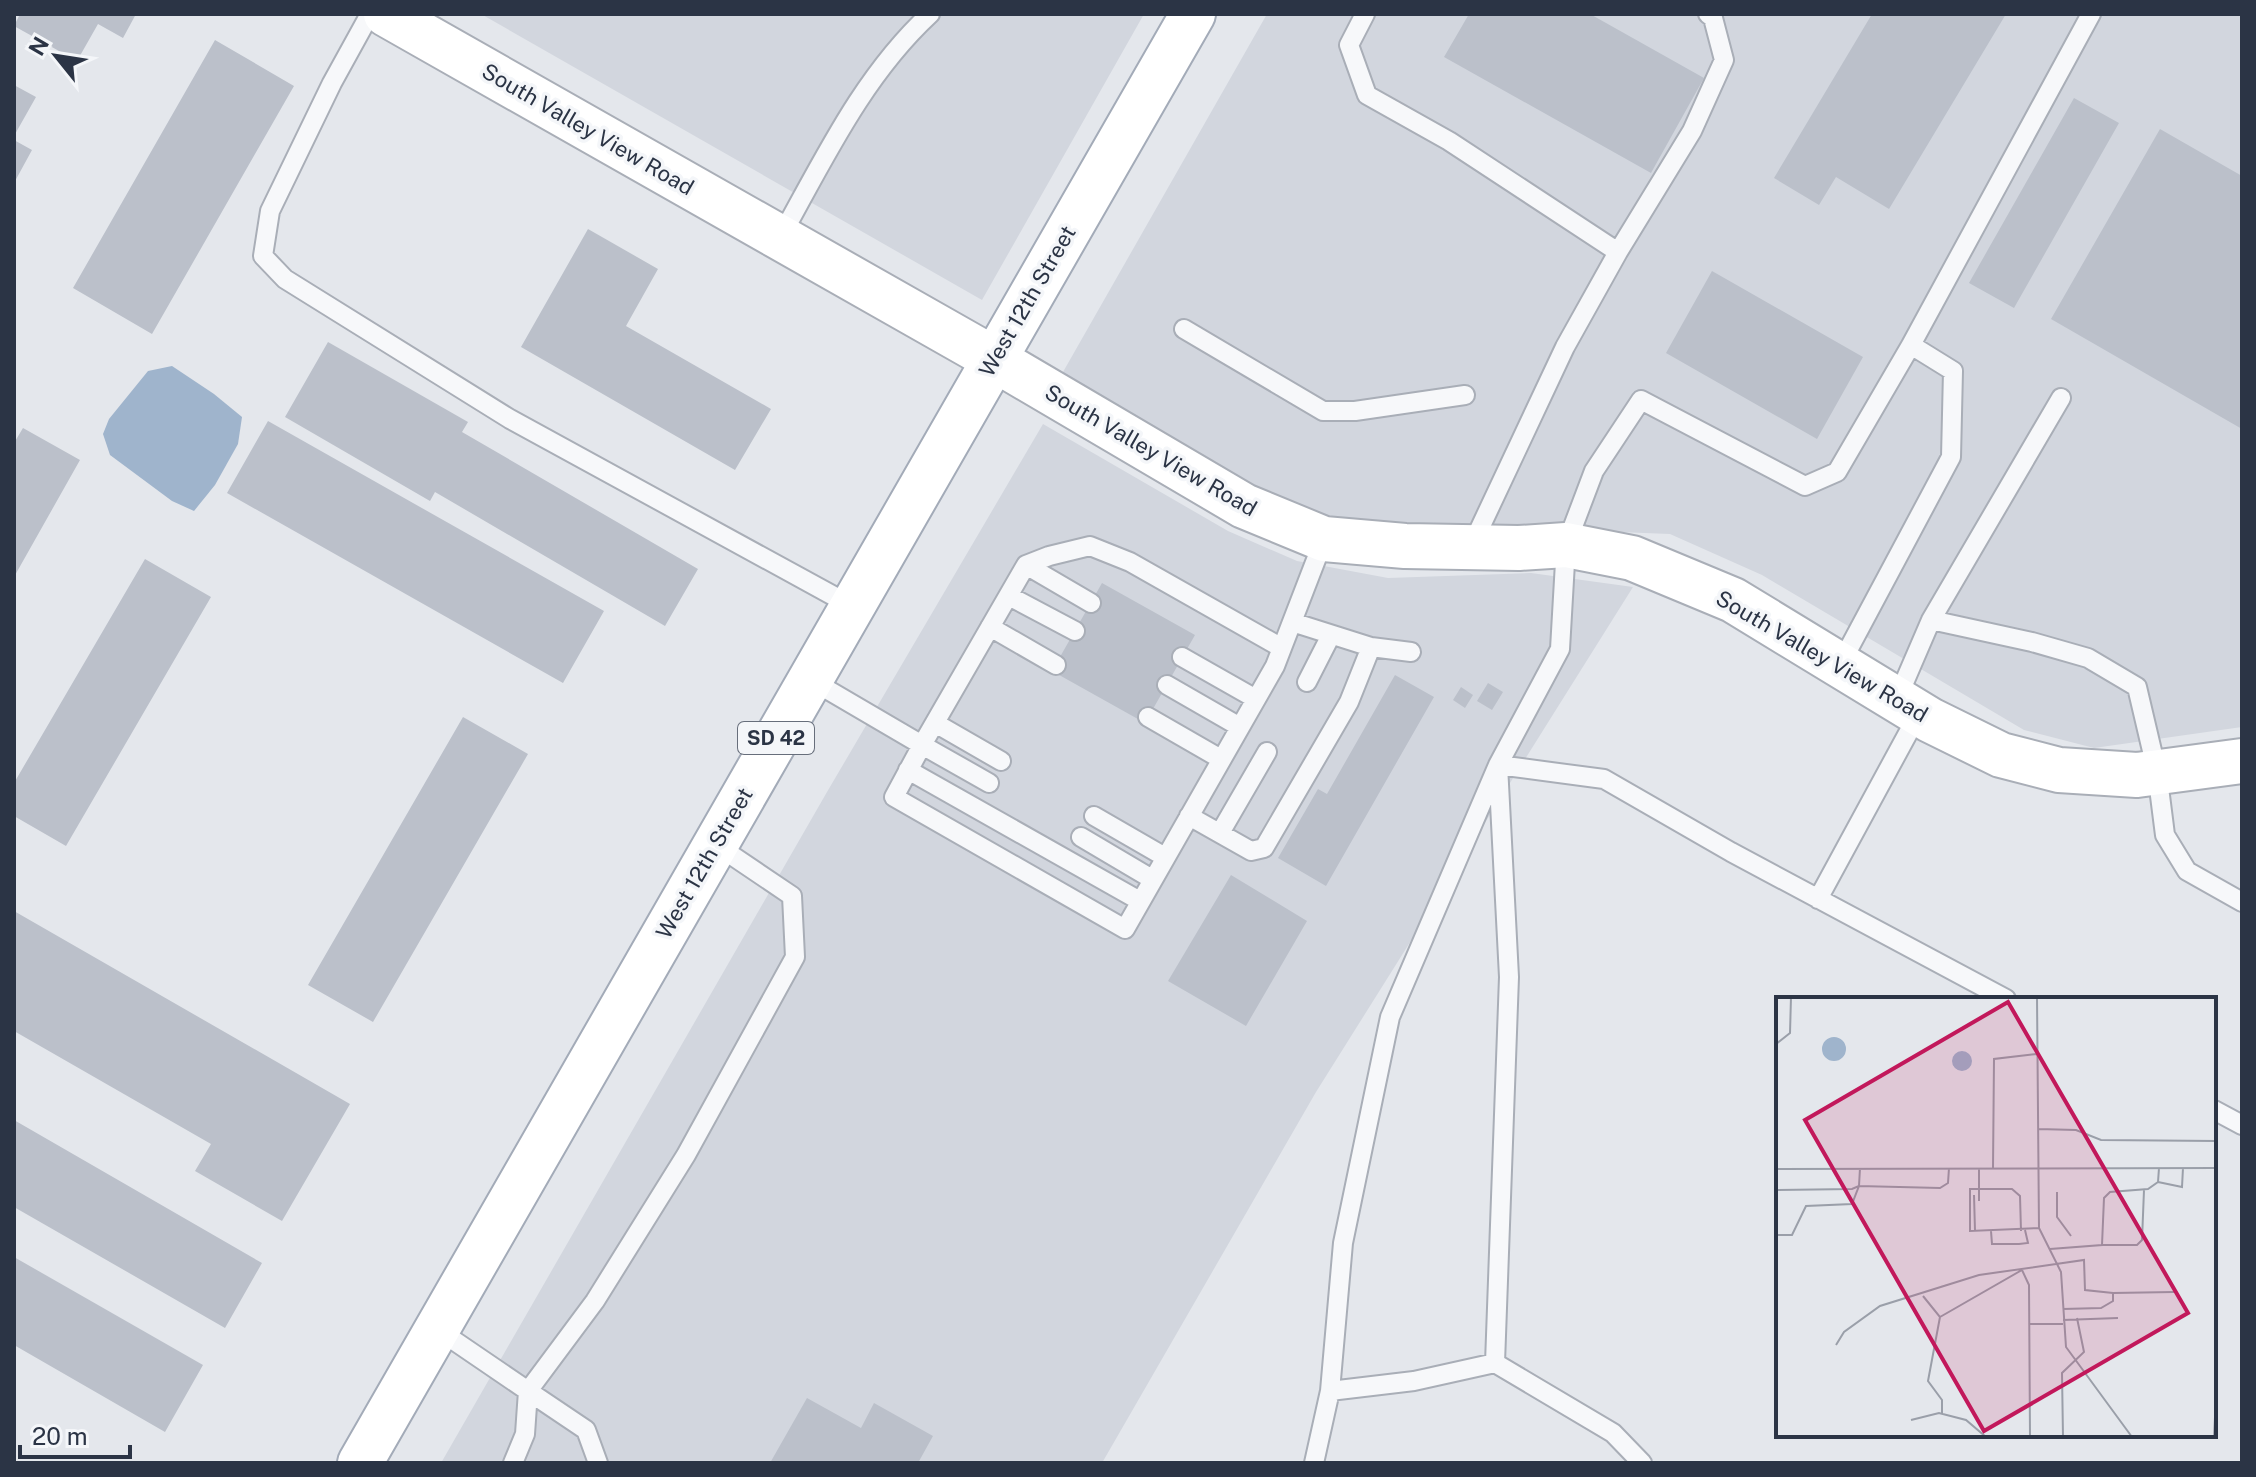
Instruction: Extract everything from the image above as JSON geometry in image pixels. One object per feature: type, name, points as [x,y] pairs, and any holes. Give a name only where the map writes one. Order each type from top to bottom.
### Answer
[{"type":"street","name":"South Valley View Road","points":[[386,14],[994,359],[1244,506],[1324,539],[1405,546],[1519,548],[1566,545],[1632,558],[1733,600],[1908,706],[2001,755],[2059,770],[2137,775],[2242,761]]},
{"type":"street","name":"West 12th Street","points":[[360,1463],[1193,14]]},
{"type":"lane","points":[[370,14],[332,83],[270,211],[263,256],[285,279],[510,419],[852,606]]},
{"type":"lane","points":[[780,238],[870,80],[906,36],[930,14]]},
{"type":"lane","points":[[1365,14],[1349,45],[1367,95],[1449,141],[1618,252]]},
{"type":"lane","points":[[1471,547],[1565,347],[1618,252],[1692,131],[1724,60],[1713,18],[1708,14]]},
{"type":"lane","points":[[1314,1463],[1330,1391],[1343,1243],[1390,1017],[1498,765],[1560,649],[1566,545],[1594,471],[1641,400],[1805,486],[1837,472],[1911,345],[2091,14]]},
{"type":"lane","points":[[1184,329],[1323,411],[1355,411],[1465,395]]},
{"type":"lane","points":[[1840,665],[1951,457],[1953,371],[1911,345]]},
{"type":"lane","points":[[1818,899],[1908,706],[1931,620],[2061,398]]},
{"type":"lane","points":[[1282,648],[1130,562],[1090,546],[1049,556],[1026,565],[894,797],[1125,929],[1256,699],[1282,648],[1324,539]]},
{"type":"lane","points":[[1026,565],[1091,603]]},
{"type":"lane","points":[[1009,596],[1075,631]]},
{"type":"lane","points":[[1931,620],[2088,658],[2137,687],[2157,772],[2165,835],[2187,871],[2242,902]]},
{"type":"lane","points":[[1292,622],[1371,647],[1411,652]]},
{"type":"lane","points":[[990,627],[1056,665]]},
{"type":"lane","points":[[1307,682],[1331,635]]},
{"type":"lane","points":[[1189,816],[1251,851],[1264,848],[1349,702],[1371,647]]},
{"type":"lane","points":[[1182,657],[1256,699]]},
{"type":"lane","points":[[810,680],[989,783]]},
{"type":"lane","points":[[1167,685],[1240,727]]},
{"type":"lane","points":[[1148,717],[1221,759]]},
{"type":"lane","points":[[935,723],[1001,761]]},
{"type":"lane","points":[[1220,833],[1267,752]]},
{"type":"lane","points":[[1498,765],[1604,779],[1818,899],[2002,997]]},
{"type":"lane","points":[[1495,1363],[1509,977],[1498,765]]},
{"type":"lane","points":[[908,770],[1140,901]]},
{"type":"lane","points":[[1094,816],[1165,857]]},
{"type":"lane","points":[[1081,837],[1152,879]]},
{"type":"lane","points":[[513,1463],[525,1434],[528,1391],[595,1301],[686,1155],[795,957],[792,896],[715,844]]},
{"type":"lane","points":[[2216,1111],[2242,1125]]},
{"type":"lane","points":[[437,1329],[586,1430],[598,1463]]},
{"type":"lane","points":[[1330,1391],[1414,1381],[1495,1363],[1613,1433],[1642,1463]]},
{"type":"shaded area","points":[[481,14],[1144,14],[982,300]]},
{"type":"shaded area","points":[[1267,14],[2242,14],[2242,727],[2094,748],[2024,730],[1762,575],[1670,534],[1389,523],[1292,512],[1059,379]]},
{"type":"shaded area","points":[[1043,424],[1228,531],[1297,561],[1388,578],[1531,573],[1633,587],[1316,1092],[1102,1463],[441,1463],[827,792]]},
{"type":"water","points":[[172,366],[242,417],[238,444],[215,485],[194,511],[172,501],[110,455],[103,434],[109,419],[148,371]]},
{"type":"building","points":[[20,14],[136,14],[123,38],[98,24],[77,61],[14,26]]},
{"type":"building","points":[[1469,14],[1590,14],[1704,78],[1651,173],[1444,57]]},
{"type":"building","points":[[1872,14],[2006,14],[1889,209],[1836,177],[1819,205],[1774,178]]},
{"type":"building","points":[[215,40],[294,86],[152,334],[73,288]]},
{"type":"building","points":[[14,85],[36,97],[14,136]]},
{"type":"building","points":[[2074,98],[2119,123],[2014,308],[1969,283]]},
{"type":"building","points":[[2160,129],[2242,176],[2242,429],[2051,319]]},
{"type":"building","points":[[14,140],[32,150],[14,183]]},
{"type":"building","points":[[588,229],[658,269],[626,326],[771,409],[735,470],[521,347]]},
{"type":"building","points":[[1712,271],[1863,357],[1817,439],[1666,353]]},
{"type":"building","points":[[328,342],[468,422],[462,432],[698,569],[665,626],[435,492],[430,501],[285,417]]},
{"type":"building","points":[[268,421],[604,611],[563,683],[227,493]]},
{"type":"building","points":[[23,428],[80,460],[14,577],[14,443]]},
{"type":"building","points":[[145,559],[211,597],[66,846],[14,816],[14,783]]},
{"type":"building","points":[[1102,583],[1195,635],[1145,723],[1052,671]]},
{"type":"building","points":[[1395,675],[1434,697],[1326,886],[1278,858],[1318,789],[1327,794]]},
{"type":"building","points":[[1488,683],[1503,692],[1492,710],[1477,701]]},
{"type":"building","points":[[1461,687],[1473,695],[1465,708],[1453,700]]},
{"type":"building","points":[[463,717],[528,754],[373,1022],[308,985]]},
{"type":"building","points":[[1231,875],[1307,921],[1246,1026],[1168,981]]},
{"type":"building","points":[[14,911],[350,1104],[282,1221],[195,1171],[211,1144],[14,1031]]},
{"type":"building","points":[[14,1120],[262,1263],[225,1328],[14,1207]]},
{"type":"building","points":[[14,1257],[203,1365],[165,1432],[14,1345]]},
{"type":"building","points":[[807,1398],[861,1428],[874,1403],[933,1436],[918,1463],[770,1463]]}]
